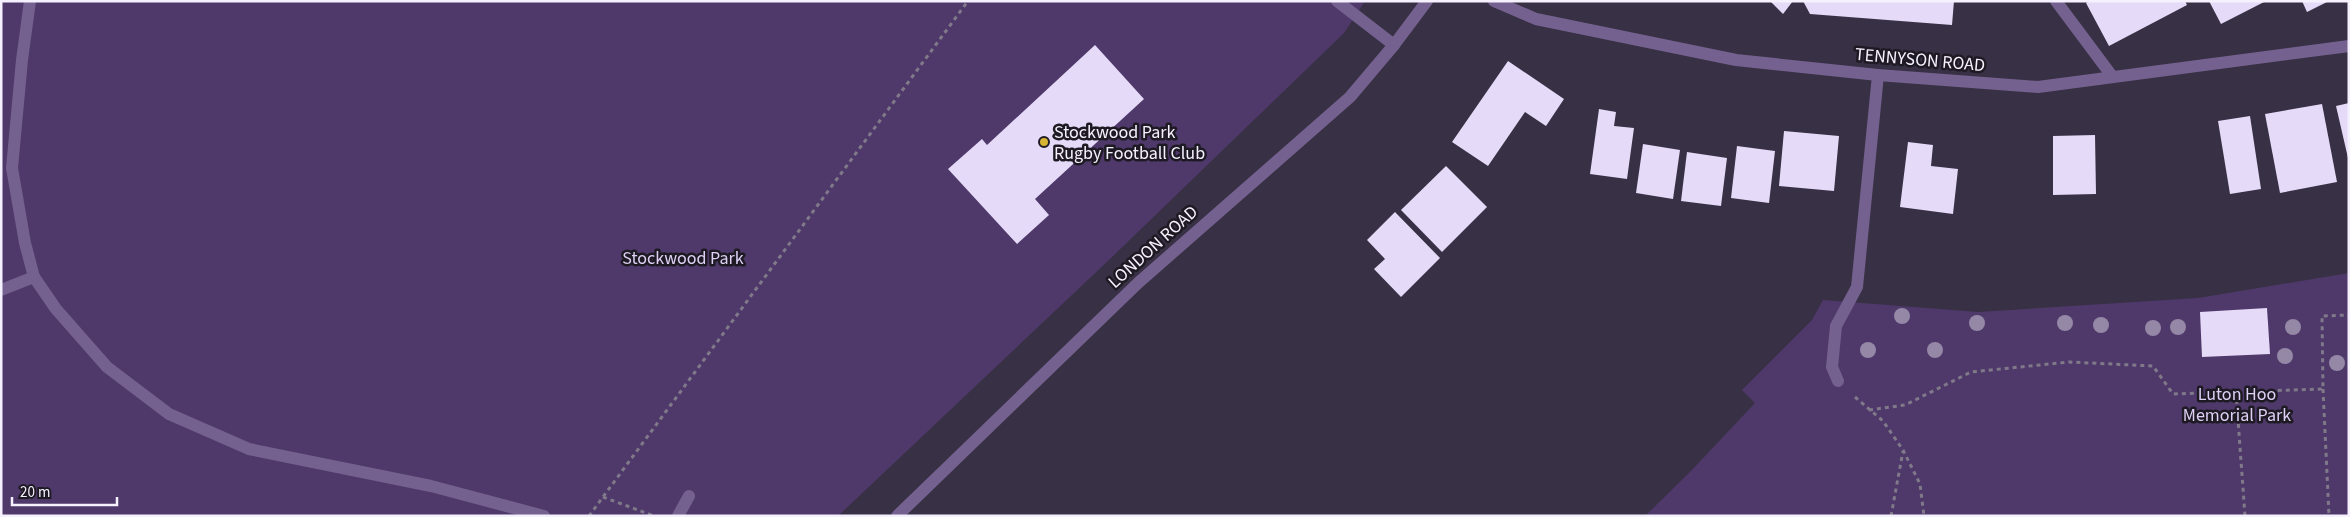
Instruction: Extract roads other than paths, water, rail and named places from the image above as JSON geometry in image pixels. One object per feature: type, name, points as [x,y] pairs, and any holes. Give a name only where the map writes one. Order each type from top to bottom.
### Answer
[{"type":"street","points":[[30,1],[22,60],[12,168],[25,243],[34,277],[56,309],[107,367],[169,414],[249,448],[431,486],[544,516]]},
{"type":"street","points":[[1337,1],[1394,45]]},
{"type":"street","name":"LONDON ROAD","points":[[896,516],[1138,283],[1350,97],[1394,45],[1427,1]]},
{"type":"street","name":"TENNYSON ROAD","points":[[1494,1],[1536,19],[1736,60],[1878,75],[2038,87],[2349,46]]},
{"type":"street","points":[[2056,1],[2112,76]]},
{"type":"street","points":[[1838,381],[1832,367],[1836,326],[1856,287],[1878,75]]},
{"type":"street","points":[[1,290],[34,277]]},
{"type":"street","points":[[678,516],[689,496]]},
{"type":"place","name":"Stockwood Park Rugby Football Club","points":[[1044,142]]},
{"type":"park label","name":"Stockwood Park","points":[[683,258]]},
{"type":"park label","name":"Luton Hoo Memorial Park","points":[[2237,404]]}]
